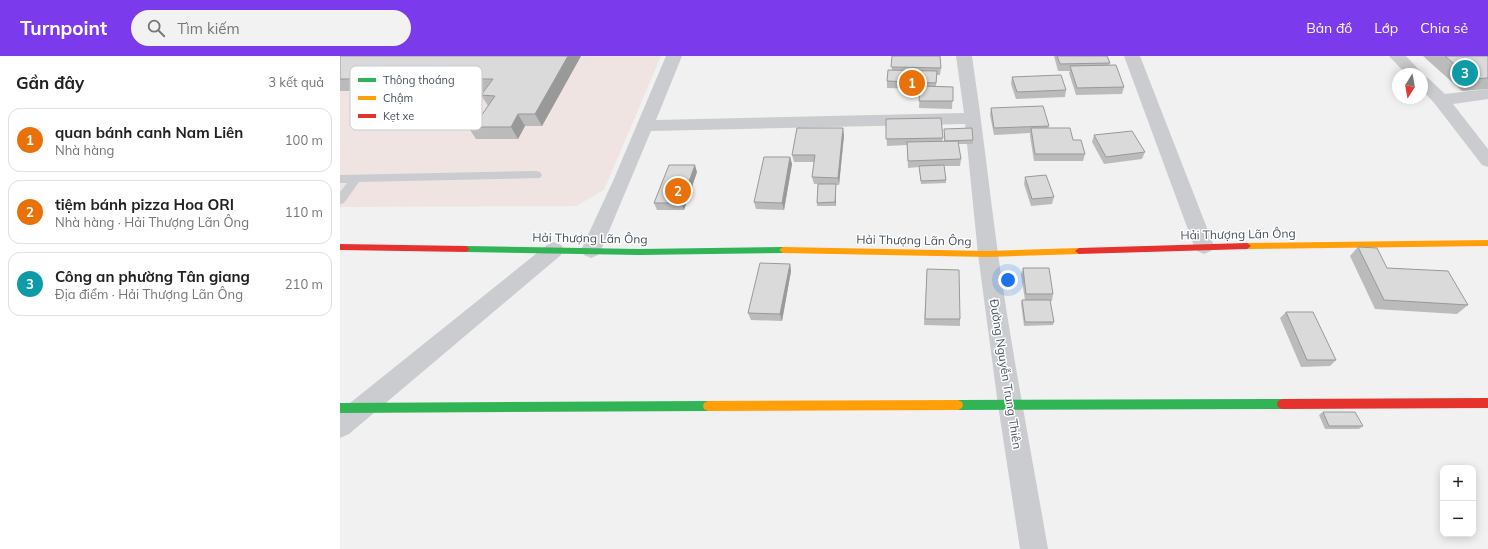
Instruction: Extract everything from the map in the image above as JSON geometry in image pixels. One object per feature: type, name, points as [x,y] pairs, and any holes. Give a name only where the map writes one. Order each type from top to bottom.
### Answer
[{"type":"street","points":[[591,250],[674,56]]},
{"type":"street","name":"Đường Nguyễn Trung Thiên","points":[[964,56],[973,118],[988,254],[1010,405],[1034,549]]},
{"type":"street","points":[[1132,56],[1204,246]]},
{"type":"street","points":[[1397,56],[1409,68]]},
{"type":"street","points":[[1428,87],[1441,100],[1488,160]]},
{"type":"street","points":[[1441,100],[1488,94]]},
{"type":"street","points":[[645,126],[973,118]]},
{"type":"street","name":"Hải Thượng Lãn Ông","points":[[340,247],[639,252],[791,250],[988,254],[1204,246],[1488,243]]},
{"type":"street","points":[[340,426],[554,250]]},
{"type":"street","points":[[340,408],[1488,403]]},
{"type":"lane","points":[[340,179],[536,175]]},
{"type":"lane","points":[[340,200],[356,179]]},
{"type":"shaded area","points":[[340,56],[661,56],[604,190],[576,206],[340,207]]},
{"type":"building","points":[[340,56],[568,56],[535,114],[518,114],[511,127],[482,127],[482,115],[495,96],[482,95],[493,79],[482,79],[482,66],[350,66],[350,79],[340,79]]},
{"type":"building","points":[[892,56],[940,56],[941,68],[891,67]]},
{"type":"building","points":[[1057,56],[1107,56],[1110,63],[1060,64]]},
{"type":"building","points":[[1445,56],[1488,56],[1488,78],[1472,79]]},
{"type":"building","points":[[1116,65],[1124,87],[1077,88],[1070,66]]},
{"type":"building","points":[[888,70],[937,71],[936,83],[887,81]]},
{"type":"building","points":[[1061,75],[1066,90],[1017,92],[1012,77]]},
{"type":"building","points":[[920,86],[953,87],[953,101],[919,101]]},
{"type":"building","points":[[1043,106],[1049,126],[994,128],[991,108]]},
{"type":"building","points":[[941,118],[943,138],[886,139],[886,119]]},
{"type":"building","points":[[797,128],[843,128],[838,178],[812,177],[815,155],[792,155]]},
{"type":"building","points":[[972,128],[973,140],[945,141],[944,129]]},
{"type":"building","points":[[1031,128],[1070,128],[1073,140],[1081,140],[1085,154],[1035,154]]},
{"type":"building","points":[[1132,131],[1145,152],[1106,157],[1094,135]]},
{"type":"building","points":[[958,141],[961,159],[908,161],[907,142]]},
{"type":"building","points":[[764,157],[790,157],[782,203],[754,202]]},
{"type":"building","points":[[669,165],[695,165],[681,203],[654,203]]},
{"type":"building","points":[[944,165],[946,180],[921,181],[919,166]]},
{"type":"building","points":[[1046,175],[1054,197],[1032,199],[1025,177]]},
{"type":"building","points":[[818,184],[836,184],[835,202],[817,203]]},
{"type":"building","points":[[1358,247],[1377,248],[1387,268],[1448,271],[1468,305],[1384,300]]},
{"type":"building","points":[[760,263],[790,264],[780,314],[748,313]]},
{"type":"building","points":[[1023,268],[1049,268],[1053,294],[1026,294]]},
{"type":"building","points":[[927,269],[959,270],[960,319],[925,319]]},
{"type":"building","points":[[1022,300],[1050,300],[1054,322],[1025,322]]},
{"type":"building","points":[[1286,312],[1313,312],[1336,360],[1307,360]]},
{"type":"building","points":[[1323,412],[1355,412],[1363,426],[1329,426]]},
{"type":"traffic: fast","points":[[466,249],[639,252],[783,250]]},
{"type":"traffic: fast","points":[[958,405],[1282,404]]},
{"type":"traffic: fast","points":[[340,408],[708,406]]},
{"type":"traffic: slow","points":[[1247,246],[1488,243]]},
{"type":"traffic: slow","points":[[783,250],[988,254],[1079,251]]},
{"type":"traffic: slow","points":[[708,406],[958,405]]},
{"type":"traffic: jam","points":[[1079,251],[1247,246]]},
{"type":"traffic: jam","points":[[340,247],[466,249]]},
{"type":"traffic: jam","points":[[1282,404],[1488,403]]},
{"type":"place","name":"Công an phường Tân giang","points":[[1465,73]]},
{"type":"place","name":"quan bánh canh Nam Liên","points":[[912,83]]},
{"type":"place","name":"tiệm bánh pizza Hoa ORI","points":[[678,191]]}]
